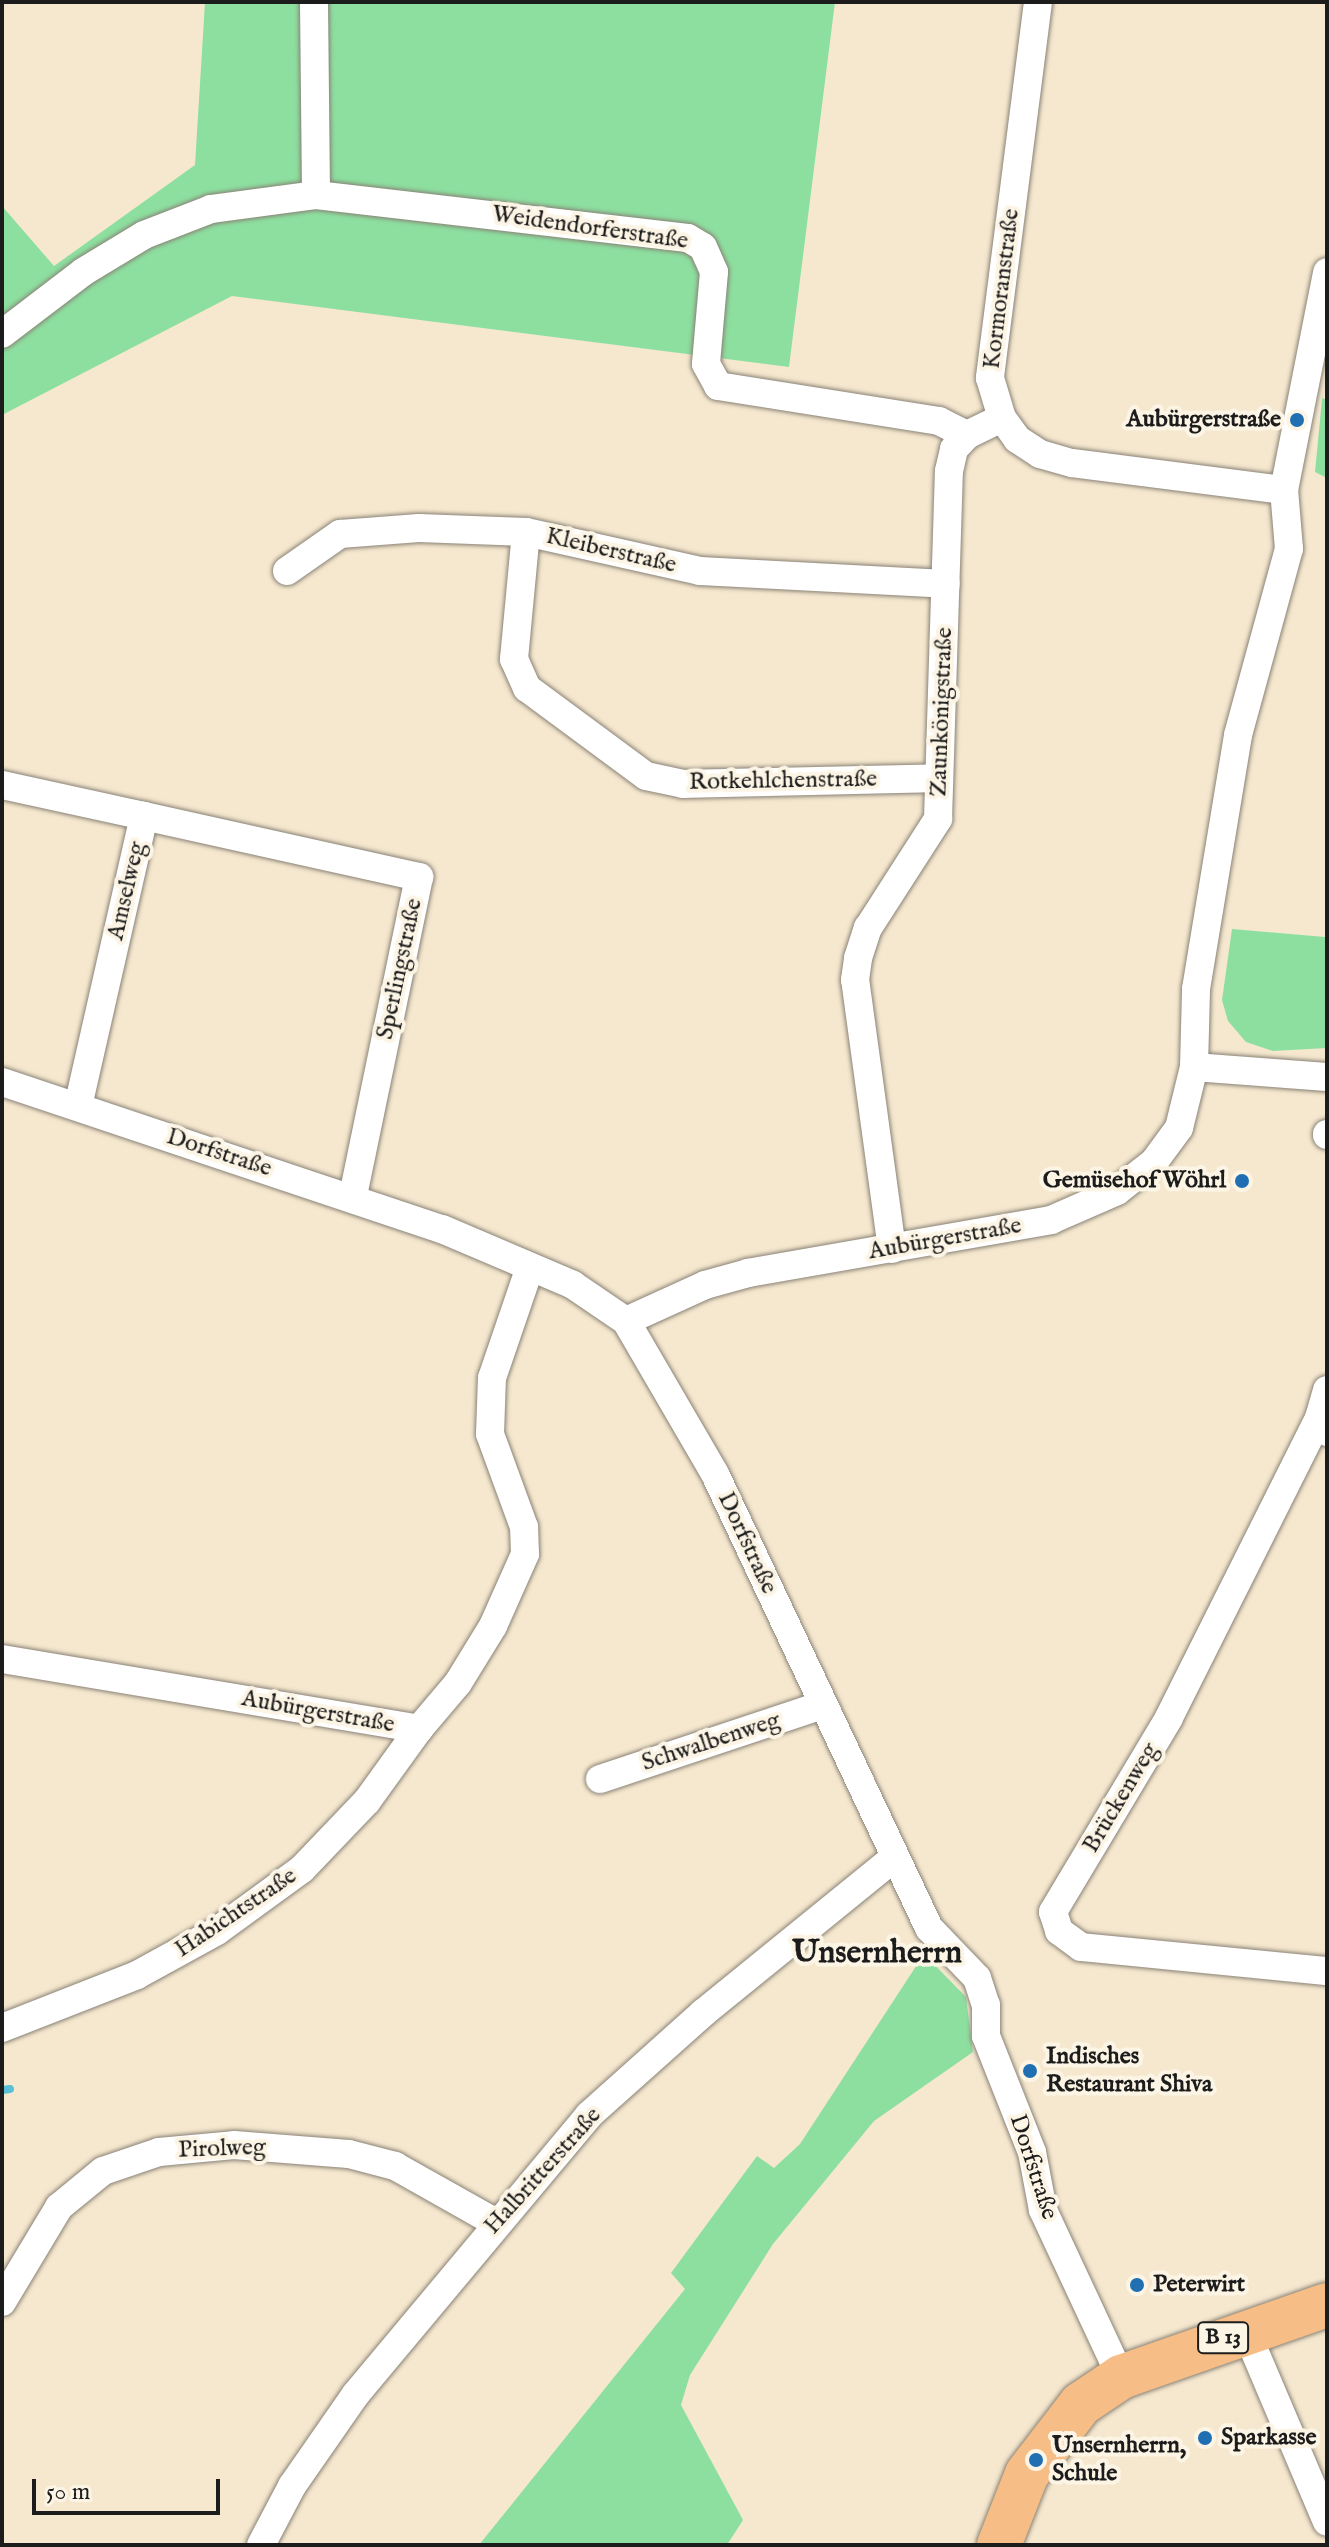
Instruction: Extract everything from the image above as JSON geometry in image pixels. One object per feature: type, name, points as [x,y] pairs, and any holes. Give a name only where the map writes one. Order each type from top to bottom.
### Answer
[{"type":"main road","name":"B 13","points":[[999,2545],[1027,2474],[1049,2440],[1081,2404],[1121,2377],[1327,2305]]},
{"type":"street","points":[[2,334],[113,252],[155,230],[245,202],[316,195],[314,2]]},
{"type":"street","name":"Kormoranstraße","points":[[1038,2],[990,378],[1002,418],[1017,439],[1051,457],[1284,490]]},
{"type":"street","name":"Weidendorferstraße","points":[[316,195],[688,238],[703,247],[714,272],[706,364],[718,386],[939,421],[967,435]]},
{"type":"street","name":"Aubürgerstraße","points":[[626,1321],[733,1277],[1051,1220],[1117,1191],[1154,1162],[1179,1128],[1194,1067],[1196,989],[1238,735],[1289,549],[1284,490],[1327,272]]},
{"type":"street","points":[[967,435],[1002,418]]},
{"type":"street","name":"Zaunkönigstraße","points":[[892,1249],[855,980],[868,928],[938,819],[949,471],[954,449],[967,435]]},
{"type":"street","name":"Kleiberstraße","points":[[287,571],[340,534],[419,528],[526,532],[700,571],[946,584]]},
{"type":"street","name":"Rotkehlchenstraße","points":[[526,532],[514,659],[527,688],[646,776],[683,784],[939,778]]},
{"type":"street","name":"Amselweg","points":[[2,785],[144,816],[78,1107]]},
{"type":"street","name":"Sperlingstraße","points":[[144,816],[419,877],[353,1197]]},
{"type":"street","points":[[1194,1067],[1327,1077]]},
{"type":"street","name":"Dorfstraße","points":[[2,1082],[353,1197],[592,1295],[626,1321],[715,1474],[894,1858],[937,1941],[977,1978],[986,2005],[986,2036],[1032,2152],[1043,2210],[1121,2377]]},
{"type":"street","name":"Aubürgerstraße","points":[[2,1659],[419,1729],[458,1683],[493,1626],[525,1554],[524,1527],[490,1434],[492,1378],[530,1267]]},
{"type":"street","name":"Brückenweg","points":[[1327,1390],[1323,1425],[1169,1718],[1053,1912],[1059,1931],[1081,1947],[1327,1971]]},
{"type":"street","name":"Schwalbenweg","points":[[600,1779],[822,1705]]},
{"type":"street","name":"Habichtstraße","points":[[2,2028],[137,1975],[217,1931],[302,1869],[367,1801],[419,1729]]},
{"type":"street","name":"Halbritterstraße","points":[[261,2545],[292,2486],[356,2394],[589,2115],[703,2013],[894,1858]]},
{"type":"street","name":"Pirolweg","points":[[2,2302],[59,2207],[103,2171],[159,2152],[234,2145],[349,2154],[395,2166],[496,2223]]},
{"type":"street","points":[[1246,2331],[1327,2522]]},
{"type":"green space","points":[[205,2],[835,2],[789,367],[232,296],[2,415],[2,206],[54,266],[195,165]]},
{"type":"green space","points":[[1322,398],[1327,400],[1327,478],[1315,472]]},
{"type":"green space","points":[[1232,929],[1325,937],[1327,1048],[1273,1051],[1246,1042],[1228,1021],[1222,1000]]},
{"type":"green space","points":[[924,1954],[966,1997],[973,2052],[874,2121],[773,2244],[690,2375],[681,2405],[743,2520],[727,2545],[479,2545],[685,2289],[671,2273],[757,2156],[774,2168],[800,2144]]},
{"type":"waterway","points":[[2,2090],[10,2089]]},
{"type":"place","name":"Aubürgerstraße","points":[[1297,420]]},
{"type":"place","name":"Gemüsehof Wöhrl","points":[[1242,1181]]},
{"type":"place","name":"Indisches Restaurant Shiva","points":[[1030,2071]]},
{"type":"place","name":"Peterwirt","points":[[1137,2285]]},
{"type":"place","name":"Sparkasse","points":[[1205,2438]]},
{"type":"place","name":"Unsernherrn, Schule","points":[[1036,2460]]},
{"type":"district","name":"Unsernherrn","points":[[877,1954]]}]
